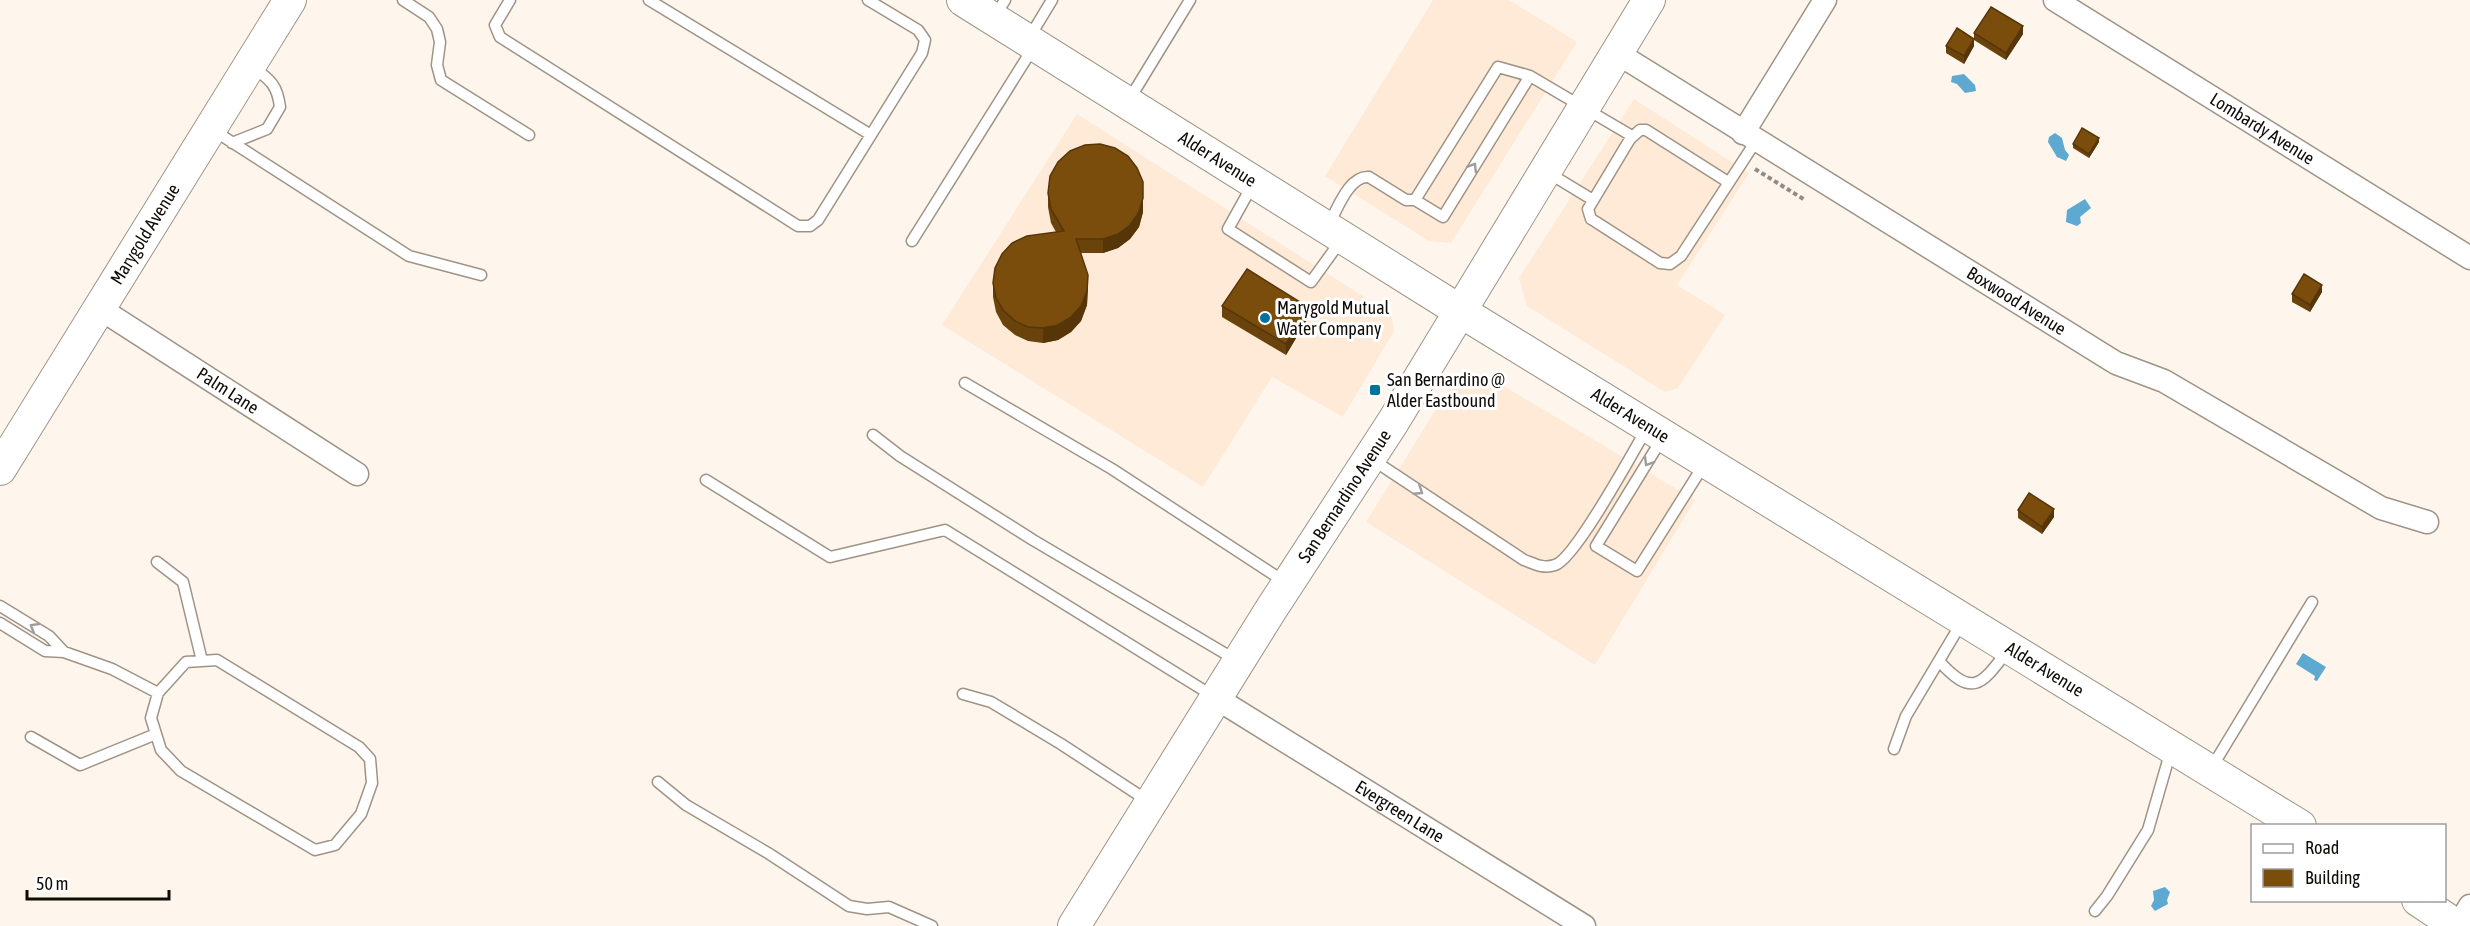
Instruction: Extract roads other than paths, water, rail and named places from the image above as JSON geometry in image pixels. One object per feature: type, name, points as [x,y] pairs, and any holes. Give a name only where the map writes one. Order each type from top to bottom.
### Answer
[{"type":"main road","name":"Marygold Avenue","points":[[0,469],[99,308],[221,136],[250,64],[290,0]]},
{"type":"main road","name":"Alder Avenue","points":[[963,0],[999,10],[1031,43],[1336,231],[1460,311],[2298,824]]},
{"type":"main road","name":"San Bernardino Avenue","points":[[1074,926],[1238,662],[1370,459],[1617,52],[1643,2]]},
{"type":"street","points":[[1750,137],[1825,0]]},
{"type":"street","name":"Lombardy Avenue","points":[[2055,0],[2470,258]]},
{"type":"street","name":"Boxwood Avenue","points":[[1617,52],[2116,363],[2164,381],[2381,508],[2427,522]]},
{"type":"street","name":"Palm Lane","points":[[99,308],[357,474]]},
{"type":"street","name":"Evergreen Lane","points":[[1216,698],[1584,926]]},
{"type":"lane","points":[[403,0],[429,17],[437,29],[440,42],[437,65],[441,80],[530,135]]},
{"type":"lane","points":[[510,0],[495,25],[500,37],[798,226],[810,226],[818,220],[922,53],[925,40],[918,30],[868,0]]},
{"type":"lane","points":[[649,0],[871,135]]},
{"type":"lane","points":[[912,241],[1031,43],[1052,0]]},
{"type":"lane","points":[[1128,102],[1190,0]]},
{"type":"lane","points":[[221,136],[267,129],[280,107],[273,83],[250,64]]},
{"type":"lane","points":[[1415,200],[1498,67],[1530,75],[1632,136]]},
{"type":"lane","points":[[1255,181],[1228,229],[1311,282],[1336,231],[1352,184],[1364,176],[1406,200],[1415,200],[1443,217],[1530,75]]},
{"type":"lane","points":[[1728,182],[1646,130],[1640,130],[1632,136],[1588,209],[1591,219],[1665,265],[1671,264],[1681,256],[1728,182],[1750,137]]},
{"type":"lane","points":[[221,136],[409,256],[481,275]]},
{"type":"lane","points":[[1545,171],[1593,200]]},
{"type":"lane","points":[[965,383],[1112,470],[1288,584]]},
{"type":"lane","points":[[1657,430],[1631,490],[1596,546],[1637,571],[1706,460]]},
{"type":"lane","points":[[1370,459],[1524,560],[1543,567],[1557,565],[1575,547],[1657,430]]},
{"type":"lane","points":[[873,435],[900,456],[1034,540],[1238,662]]},
{"type":"lane","points":[[706,480],[830,557],[945,530],[1216,698]]},
{"type":"lane","points":[[157,562],[183,582],[202,661]]},
{"type":"lane","points":[[2210,770],[2312,602]]},
{"type":"lane","points":[[0,606],[49,636],[64,652]]},
{"type":"lane","points":[[1894,749],[1906,716],[1964,619]]},
{"type":"lane","points":[[0,623],[45,651],[64,652],[112,669],[158,693]]},
{"type":"lane","points":[[1939,661],[1959,680],[1974,684],[1981,682],[1990,674],[2010,647]]},
{"type":"lane","points":[[217,660],[359,747],[370,759],[372,783],[361,814],[334,845],[315,850],[181,771],[161,750],[151,718],[158,693],[186,662],[202,661],[217,660]]},
{"type":"lane","points":[[963,694],[991,702],[1151,802]]},
{"type":"lane","points":[[31,737],[80,765],[156,734]]},
{"type":"lane","points":[[2095,911],[2148,830],[2164,780],[2171,747]]},
{"type":"lane","points":[[658,782],[686,805],[768,853],[849,906],[867,909],[889,907],[932,926]]},
{"type":"water","points":[[1964,74],[1975,85],[1976,91],[1965,93],[1957,84],[1951,82],[1952,76]]},
{"type":"water","points":[[2055,133],[2062,138],[2069,155],[2066,161],[2057,157],[2048,142],[2049,137]]},
{"type":"water","points":[[2085,199],[2091,208],[2080,217],[2081,223],[2077,226],[2066,222],[2067,210]]},
{"type":"water","points":[[2303,653],[2326,667],[2317,681],[2314,680],[2315,676],[2296,664]]},
{"type":"water","points":[[2165,887],[2170,892],[2168,904],[2155,911],[2151,906],[2154,900],[2153,891]]},
{"type":"place","name":"Marygold Mutual Water Company","points":[[1265,318]]},
{"type":"place","name":"San Bernardino @ Alder Eastbound","points":[[1375,390]]}]
